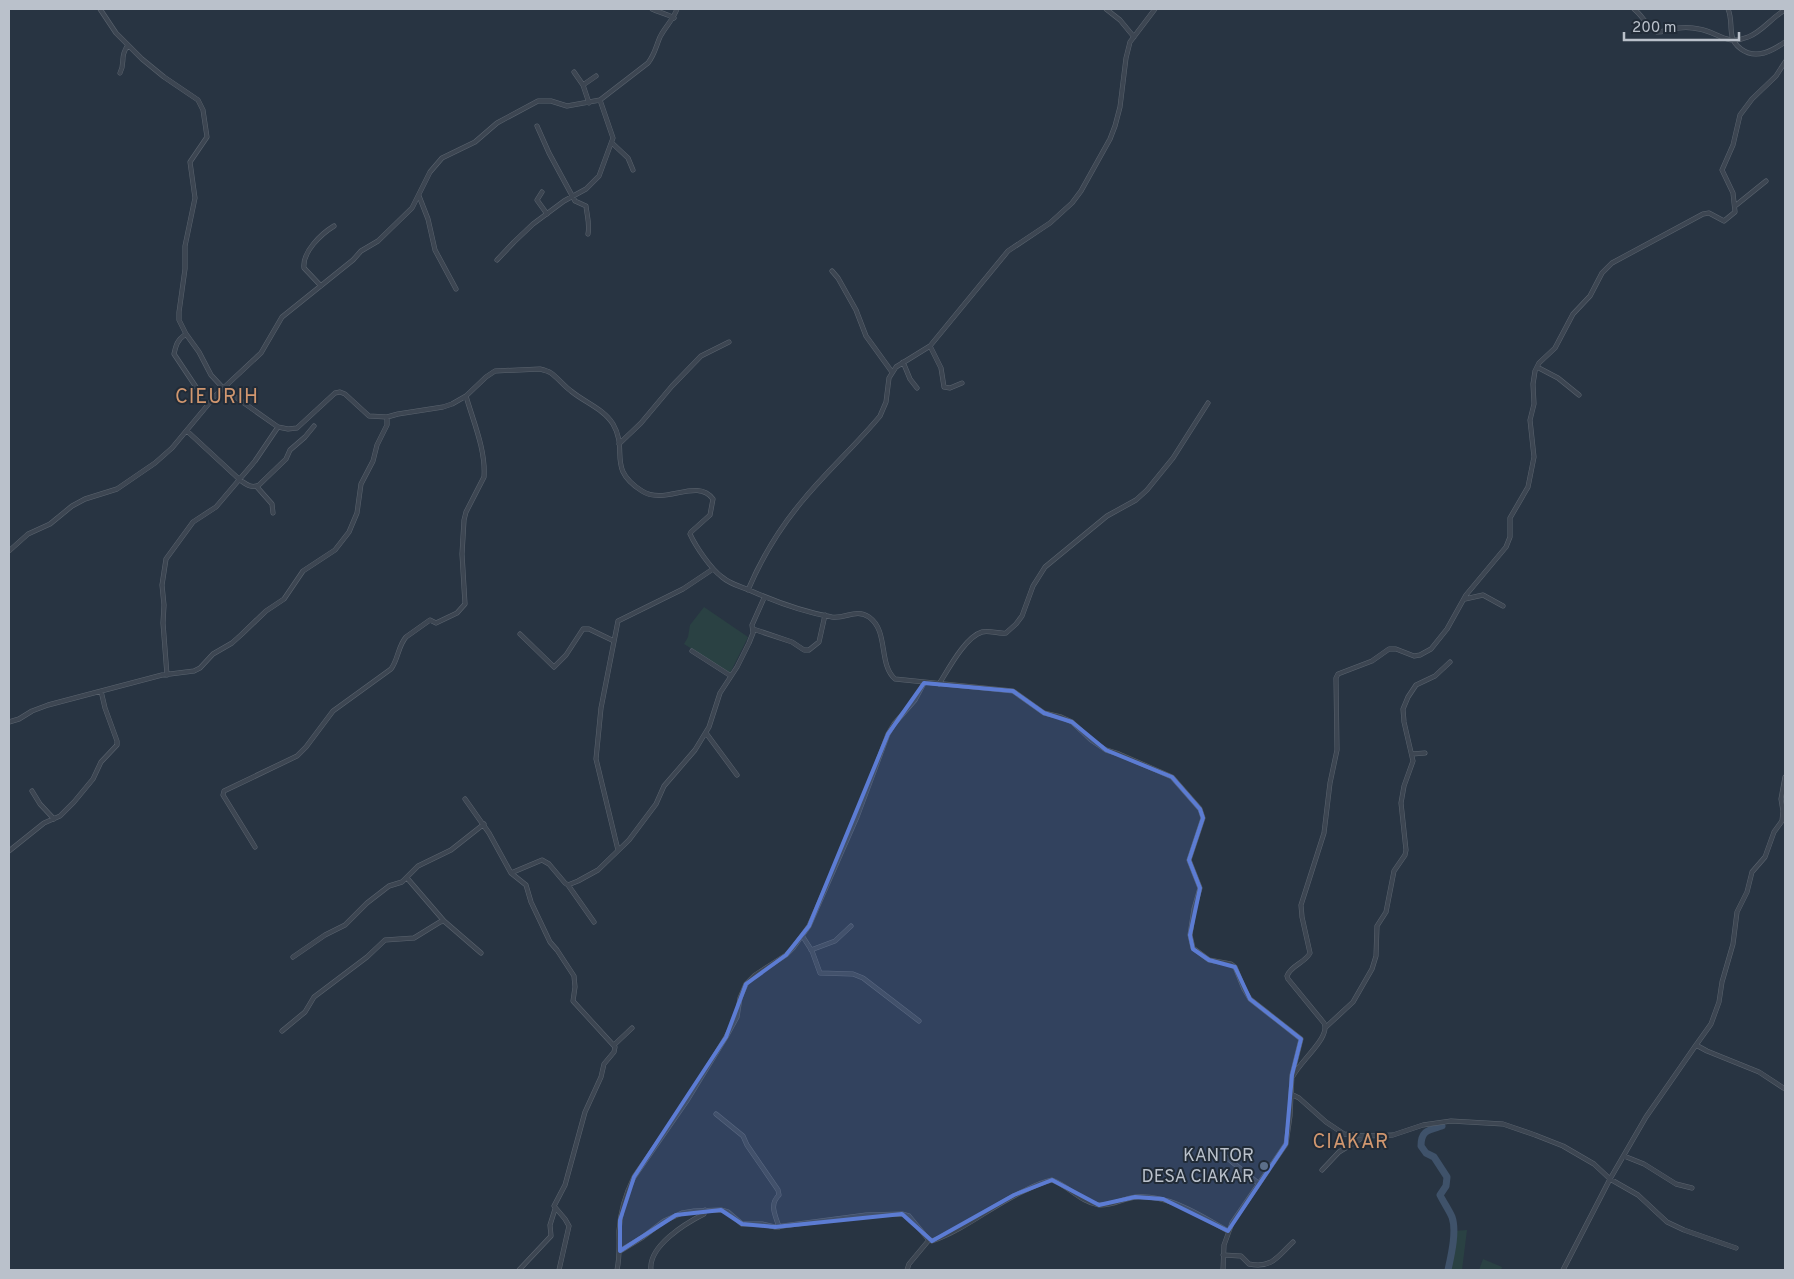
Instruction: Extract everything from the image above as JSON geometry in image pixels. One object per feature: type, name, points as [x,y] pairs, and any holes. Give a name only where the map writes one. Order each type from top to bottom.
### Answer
[{"type":"street","points":[[100,9],[113,30],[128,45],[159,74],[198,100],[204,110],[206,141],[190,162],[195,198],[185,246],[185,269],[178,315],[186,334],[199,352],[211,375],[224,389],[278,427],[288,429],[300,427],[338,392],[345,394],[369,416],[387,417],[422,409],[443,407],[466,396],[494,371],[540,369],[551,374],[569,390],[605,415],[613,424],[620,444],[620,465],[624,475],[635,486],[649,496],[666,496],[698,489],[709,493],[713,499],[710,515],[690,534],[720,577],[764,598],[798,610],[835,618],[857,613],[870,618],[878,630],[888,670],[897,681],[910,680],[1013,691],[1044,713],[1072,722],[1091,740],[1106,750],[1172,777],[1188,794],[1200,809],[1203,818],[1189,860],[1200,888],[1190,935],[1193,948],[1209,960],[1231,964],[1235,967],[1250,999],[1301,1039],[1291,1080],[1290,1116],[1286,1144],[1258,1183],[1228,1231],[1224,1245],[1223,1270]]},
{"type":"street","points":[[652,9],[674,18]]},
{"type":"street","points":[[9,551],[28,534],[50,524],[72,506],[85,499],[118,489],[172,448],[216,395],[261,353],[282,317],[361,251],[378,241],[412,208],[430,172],[442,158],[475,142],[497,123],[538,101],[551,101],[567,106],[600,100],[648,63],[654,55],[661,35],[674,18],[677,9]]},
{"type":"street","points":[[1106,9],[1120,20],[1134,36]]},
{"type":"street","points":[[748,590],[757,568],[771,544],[804,499],[880,416],[886,402],[889,378],[892,372],[903,362],[930,346],[1008,251],[1050,223],[1082,191],[1115,126],[1123,90],[1128,48],[1134,36],[1155,9]]},
{"type":"street","points":[[1634,9],[1657,32],[1692,28],[1704,30],[1724,39],[1733,40],[1752,35],[1785,10]]},
{"type":"street","points":[[1728,9],[1731,16],[1733,40],[1746,52],[1755,55],[1770,51],[1785,42]]},
{"type":"street","points":[[120,73],[123,66],[122,56],[128,45]]},
{"type":"street","points":[[1291,1080],[1303,1060],[1321,1041],[1326,1032],[1324,1022],[1287,976],[1290,970],[1307,958],[1310,953],[1301,905],[1320,848],[1328,808],[1330,783],[1337,750],[1337,676],[1341,671],[1372,661],[1389,649],[1396,649],[1410,655],[1426,653],[1443,636],[1463,600],[1506,547],[1510,537],[1510,518],[1529,482],[1534,453],[1530,420],[1534,404],[1533,384],[1536,367],[1555,348],[1571,317],[1590,296],[1599,277],[1608,266],[1703,214],[1709,213],[1722,220],[1727,220],[1735,212],[1733,193],[1722,170],[1733,145],[1738,120],[1747,105],[1776,76],[1785,62]]},
{"type":"street","points":[[574,72],[583,85],[589,103]]},
{"type":"street","points":[[583,85],[596,76]]},
{"type":"street","points":[[497,260],[518,238],[547,214],[573,195],[586,189],[599,176],[612,143],[612,131],[600,100]]},
{"type":"street","points":[[537,126],[550,156],[576,202],[586,206],[590,225],[588,234]]},
{"type":"street","points":[[612,143],[626,156],[633,170]]},
{"type":"street","points":[[1735,206],[1766,181]]},
{"type":"street","points":[[542,192],[537,200],[547,214]]},
{"type":"street","points":[[418,196],[427,216],[435,250],[456,289]]},
{"type":"street","points":[[321,286],[304,268],[304,258],[323,234],[334,226]]},
{"type":"street","points":[[832,271],[855,308],[866,336],[892,372]]},
{"type":"street","points":[[186,334],[180,337],[174,354],[196,387]]},
{"type":"street","points":[[620,444],[642,423],[672,386],[701,356],[728,342]]},
{"type":"street","points":[[930,346],[941,368],[944,387],[950,388],[962,383]]},
{"type":"street","points":[[903,362],[910,379],[917,388]]},
{"type":"street","points":[[1536,367],[1558,378],[1579,395]]},
{"type":"street","points":[[255,847],[223,796],[224,791],[297,756],[333,711],[391,670],[406,637],[430,620],[436,623],[457,612],[465,604],[462,554],[465,516],[482,482],[484,472],[481,448],[466,396]]},
{"type":"street","points":[[939,684],[974,636],[985,632],[1006,633],[1016,624],[1023,613],[1038,577],[1050,561],[1107,516],[1136,500],[1147,490],[1173,458],[1208,403]]},
{"type":"street","points":[[9,722],[48,705],[167,675],[194,671],[200,668],[212,654],[232,643],[266,610],[284,599],[304,571],[334,550],[349,532],[357,513],[361,484],[373,461],[377,445],[387,425],[387,417]]},
{"type":"street","points":[[187,431],[240,480],[250,486],[257,486],[286,459],[290,450],[305,438],[314,426]]},
{"type":"street","points":[[167,675],[162,587],[165,561],[193,522],[215,509],[240,480],[278,427]]},
{"type":"street","points":[[257,486],[272,504],[273,513]]},
{"type":"street","points":[[618,850],[596,759],[601,708],[620,618],[662,601],[714,569]]},
{"type":"street","points":[[1463,600],[1483,595],[1503,606]]},
{"type":"street","points":[[568,885],[578,882],[598,870],[636,831],[658,801],[664,786],[695,750],[706,733],[719,696],[749,643],[753,622],[764,598]]},
{"type":"street","points":[[753,629],[792,642],[804,650],[809,650],[819,642],[825,615]]},
{"type":"street","points":[[520,634],[554,667],[566,655],[583,629],[590,629],[614,641]]},
{"type":"street","points":[[692,651],[731,676]]},
{"type":"street","points":[[1324,1029],[1353,1002],[1374,963],[1377,926],[1386,912],[1394,871],[1406,850],[1401,803],[1404,786],[1413,763],[1403,709],[1416,685],[1435,676],[1450,662]]},
{"type":"street","points":[[617,1270],[620,1251],[620,1220],[631,1184],[688,1099],[737,1018],[744,987],[755,975],[786,956],[803,937],[857,817],[888,734],[894,724],[915,700],[924,682]]},
{"type":"street","points":[[9,851],[32,831],[60,816],[93,780],[101,762],[116,745],[117,741],[101,691]]},
{"type":"street","points":[[706,733],[737,775]]},
{"type":"street","points":[[1412,754],[1426,753]]},
{"type":"street","points":[[1563,1270],[1610,1179],[1646,1117],[1711,1024],[1719,1002],[1721,986],[1733,944],[1737,912],[1753,869],[1766,857],[1774,832],[1782,821],[1781,799],[1785,776]]},
{"type":"street","points":[[32,791],[40,804],[54,819]]},
{"type":"street","points":[[465,799],[484,824],[511,873],[526,885],[530,902],[536,910],[549,941],[558,950],[574,976],[573,1001],[614,1045],[614,1052],[604,1064],[601,1077],[585,1112],[565,1185],[555,1205],[550,1225],[551,1236],[520,1270]]},
{"type":"street","points":[[293,957],[325,935],[345,925],[367,903],[389,886],[408,878],[418,866],[451,850],[484,824]]},
{"type":"street","points":[[511,873],[542,860],[549,864],[561,880],[568,885],[594,922]]},
{"type":"street","points":[[408,878],[444,921],[480,953]]},
{"type":"street","points":[[282,1031],[305,1012],[314,997],[369,955],[384,940],[414,938],[444,921]]},
{"type":"street","points":[[811,950],[835,941],[851,926]]},
{"type":"street","points":[[803,937],[811,950],[820,974],[852,974],[863,978],[919,1021]]},
{"type":"street","points":[[614,1045],[632,1028]]},
{"type":"street","points":[[1696,1045],[1722,1058],[1759,1072],[1785,1089]]},
{"type":"street","points":[[1291,1094],[1299,1098],[1307,1107],[1344,1134],[1366,1136],[1394,1135],[1423,1125],[1451,1121],[1503,1124],[1563,1146],[1594,1164],[1610,1179],[1638,1195],[1667,1222],[1736,1248]]},
{"type":"street","points":[[716,1114],[743,1136],[747,1145],[778,1190],[779,1195],[773,1204],[779,1227]]},
{"type":"street","points":[[1322,1170],[1339,1152],[1366,1136]]},
{"type":"street","points":[[1624,1156],[1644,1164],[1676,1184],[1692,1188]]},
{"type":"street","points":[[1226,1157],[1258,1183]]},
{"type":"street","points":[[929,1240],[935,1240],[1014,1195],[1052,1180],[1084,1200],[1099,1204],[1135,1197],[1148,1196],[1163,1199],[1184,1207],[1228,1231]]},
{"type":"street","points":[[555,1209],[569,1226],[559,1270]]},
{"type":"street","points":[[620,1251],[643,1238],[670,1218],[682,1213],[705,1210],[725,1211],[745,1225],[760,1224],[779,1227],[858,1216],[897,1213],[909,1216],[929,1240]]},
{"type":"street","points":[[651,1270],[651,1262],[660,1246],[680,1229],[704,1214],[705,1210]]},
{"type":"street","points":[[907,1270],[909,1264],[929,1240]]},
{"type":"street","points":[[1223,1255],[1241,1256],[1249,1264],[1264,1265],[1274,1261],[1293,1242]]},
{"type":"highlighted area","points":[[924,683],[1013,691],[1044,713],[1072,722],[1106,750],[1172,777],[1200,809],[1203,818],[1189,860],[1200,888],[1190,935],[1193,949],[1209,960],[1235,967],[1250,999],[1301,1039],[1292,1075],[1286,1144],[1228,1231],[1163,1199],[1135,1197],[1099,1205],[1052,1180],[1014,1195],[932,1241],[902,1214],[775,1227],[742,1224],[721,1210],[676,1215],[620,1251],[620,1220],[634,1177],[726,1037],[746,984],[786,955],[809,926],[888,734]]},
{"type":"green space","points":[[704,607],[748,637],[730,673],[684,644],[688,637],[690,625]]},
{"type":"green space","points":[[1467,1230],[1462,1270],[1445,1270],[1454,1231]]},
{"type":"green space","points":[[1483,1259],[1502,1267],[1501,1270],[1479,1270]]},
{"type":"waterway","points":[[1442,1126],[1424,1134],[1421,1146],[1426,1153],[1434,1157],[1447,1177],[1446,1186],[1440,1195],[1451,1214],[1454,1229],[1448,1270]]},
{"type":"place","name":"KANTOR DESA CIAKAR","points":[[1264,1166]]},
{"type":"district","name":"CIEURIH","points":[[217,398]]},
{"type":"district","name":"CIAKAR","points":[[1351,1143]]}]
